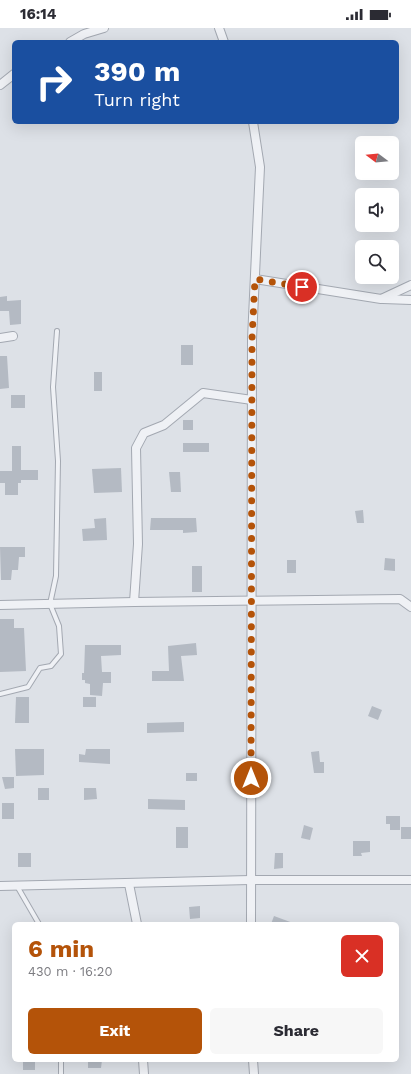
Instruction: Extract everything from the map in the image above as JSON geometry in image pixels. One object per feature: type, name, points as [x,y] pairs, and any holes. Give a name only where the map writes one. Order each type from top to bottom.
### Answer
[{"type":"street","points":[[74,40],[84,34],[104,28]]},
{"type":"street","points":[[219,28],[223,40]]},
{"type":"street","points":[[0,85],[12,76]]},
{"type":"street","points":[[251,922],[252,400],[260,167],[253,124]]},
{"type":"street","points":[[255,279],[381,299],[411,300]]},
{"type":"street","points":[[381,299],[411,285]]},
{"type":"street","points":[[0,338],[13,336]]},
{"type":"street","points":[[134,602],[138,544],[136,448],[144,433],[164,425],[203,393],[252,400]]},
{"type":"street","points":[[0,605],[400,598],[411,607]]},
{"type":"street","points":[[0,886],[250,880],[411,880]]},
{"type":"street","points":[[129,884],[137,922]]},
{"type":"street","points":[[143,1062],[144,1074]]},
{"type":"street","points":[[253,1062],[254,1074]]},
{"type":"lane","points":[[0,694],[28,687],[40,668],[51,666],[61,654],[59,626],[50,604],[56,576],[58,462],[53,387],[57,331]]},
{"type":"lane","points":[[16,885],[38,922]]},
{"type":"lane","points":[[61,1062],[61,1074]]},
{"type":"building","points":[[7,296],[7,301],[21,300],[21,324],[10,325],[9,311],[0,311],[0,297]]},
{"type":"building","points":[[181,345],[193,345],[193,365],[181,365]]},
{"type":"building","points":[[0,356],[7,356],[9,388],[0,389]]},
{"type":"building","points":[[94,372],[102,372],[102,391],[94,391]]},
{"type":"building","points":[[11,395],[25,395],[25,408],[11,408]]},
{"type":"building","points":[[183,420],[193,420],[193,430],[183,430]]},
{"type":"building","points":[[183,443],[209,443],[209,452],[183,452]]},
{"type":"building","points":[[12,446],[21,446],[21,470],[38,470],[38,480],[21,480],[21,483],[18,483],[18,495],[5,495],[5,483],[0,483],[0,471],[12,471]]},
{"type":"building","points":[[121,468],[122,492],[94,493],[92,469]]},
{"type":"building","points":[[169,472],[180,472],[181,492],[171,492]]},
{"type":"building","points":[[363,510],[364,523],[357,523],[355,511]]},
{"type":"building","points":[[106,518],[107,540],[83,541],[82,529],[95,528],[94,519]]},
{"type":"building","points":[[151,518],[196,518],[197,532],[183,533],[183,530],[150,530]]},
{"type":"building","points":[[0,547],[25,547],[25,557],[19,557],[18,570],[12,570],[11,580],[1,580]]},
{"type":"building","points":[[385,558],[395,559],[395,571],[384,570]]},
{"type":"building","points":[[287,560],[296,560],[296,573],[287,573]]},
{"type":"building","points":[[192,566],[202,566],[202,592],[192,592]]},
{"type":"building","points":[[0,619],[14,619],[14,628],[24,628],[26,671],[0,672]]},
{"type":"building","points":[[196,643],[197,655],[181,656],[184,681],[152,681],[152,671],[169,671],[168,646]]},
{"type":"building","points":[[85,645],[121,645],[121,655],[101,656],[102,672],[111,672],[111,683],[103,683],[102,696],[90,695],[90,684],[85,683],[85,680],[82,680],[82,673],[84,673]]},
{"type":"building","points":[[16,697],[29,697],[29,723],[15,723]]},
{"type":"building","points":[[83,697],[96,697],[96,707],[83,707]]},
{"type":"building","points":[[372,706],[382,710],[378,720],[368,716]]},
{"type":"building","points":[[184,722],[184,732],[147,733],[147,723]]},
{"type":"building","points":[[15,749],[44,749],[44,775],[16,776]]},
{"type":"building","points":[[86,749],[110,749],[110,764],[79,762],[79,754],[85,755]]},
{"type":"building","points":[[319,751],[320,762],[324,762],[324,773],[314,773],[311,752]]},
{"type":"building","points":[[186,773],[197,773],[197,781],[186,781]]},
{"type":"building","points":[[2,777],[14,777],[14,788],[5,789]]},
{"type":"building","points":[[38,788],[49,788],[49,800],[38,800]]},
{"type":"building","points":[[84,788],[96,788],[97,799],[84,800]]},
{"type":"building","points":[[148,799],[185,800],[185,810],[148,809]]},
{"type":"building","points":[[2,803],[14,803],[14,819],[2,819]]},
{"type":"building","points":[[386,816],[400,816],[400,830],[390,830],[390,824],[386,824]]},
{"type":"building","points":[[304,825],[313,828],[310,840],[301,838]]},
{"type":"building","points":[[176,827],[188,827],[188,848],[176,848]]},
{"type":"building","points":[[401,827],[411,827],[411,839],[401,839]]},
{"type":"building","points":[[353,841],[370,841],[370,852],[361,853],[362,856],[353,856]]},
{"type":"building","points":[[18,853],[31,853],[31,867],[18,867]]},
{"type":"building","points":[[275,853],[283,853],[283,868],[274,869]]},
{"type":"building","points":[[200,906],[200,918],[190,919],[189,907]]},
{"type":"building","points":[[274,916],[290,922],[272,922]]},
{"type":"building","points":[[23,1062],[35,1062],[35,1070],[23,1070]]},
{"type":"building","points":[[88,1062],[102,1062],[101,1068],[88,1068]]},
{"type":"route","points":[[251,778],[252,339],[255,279],[302,287]]}]
